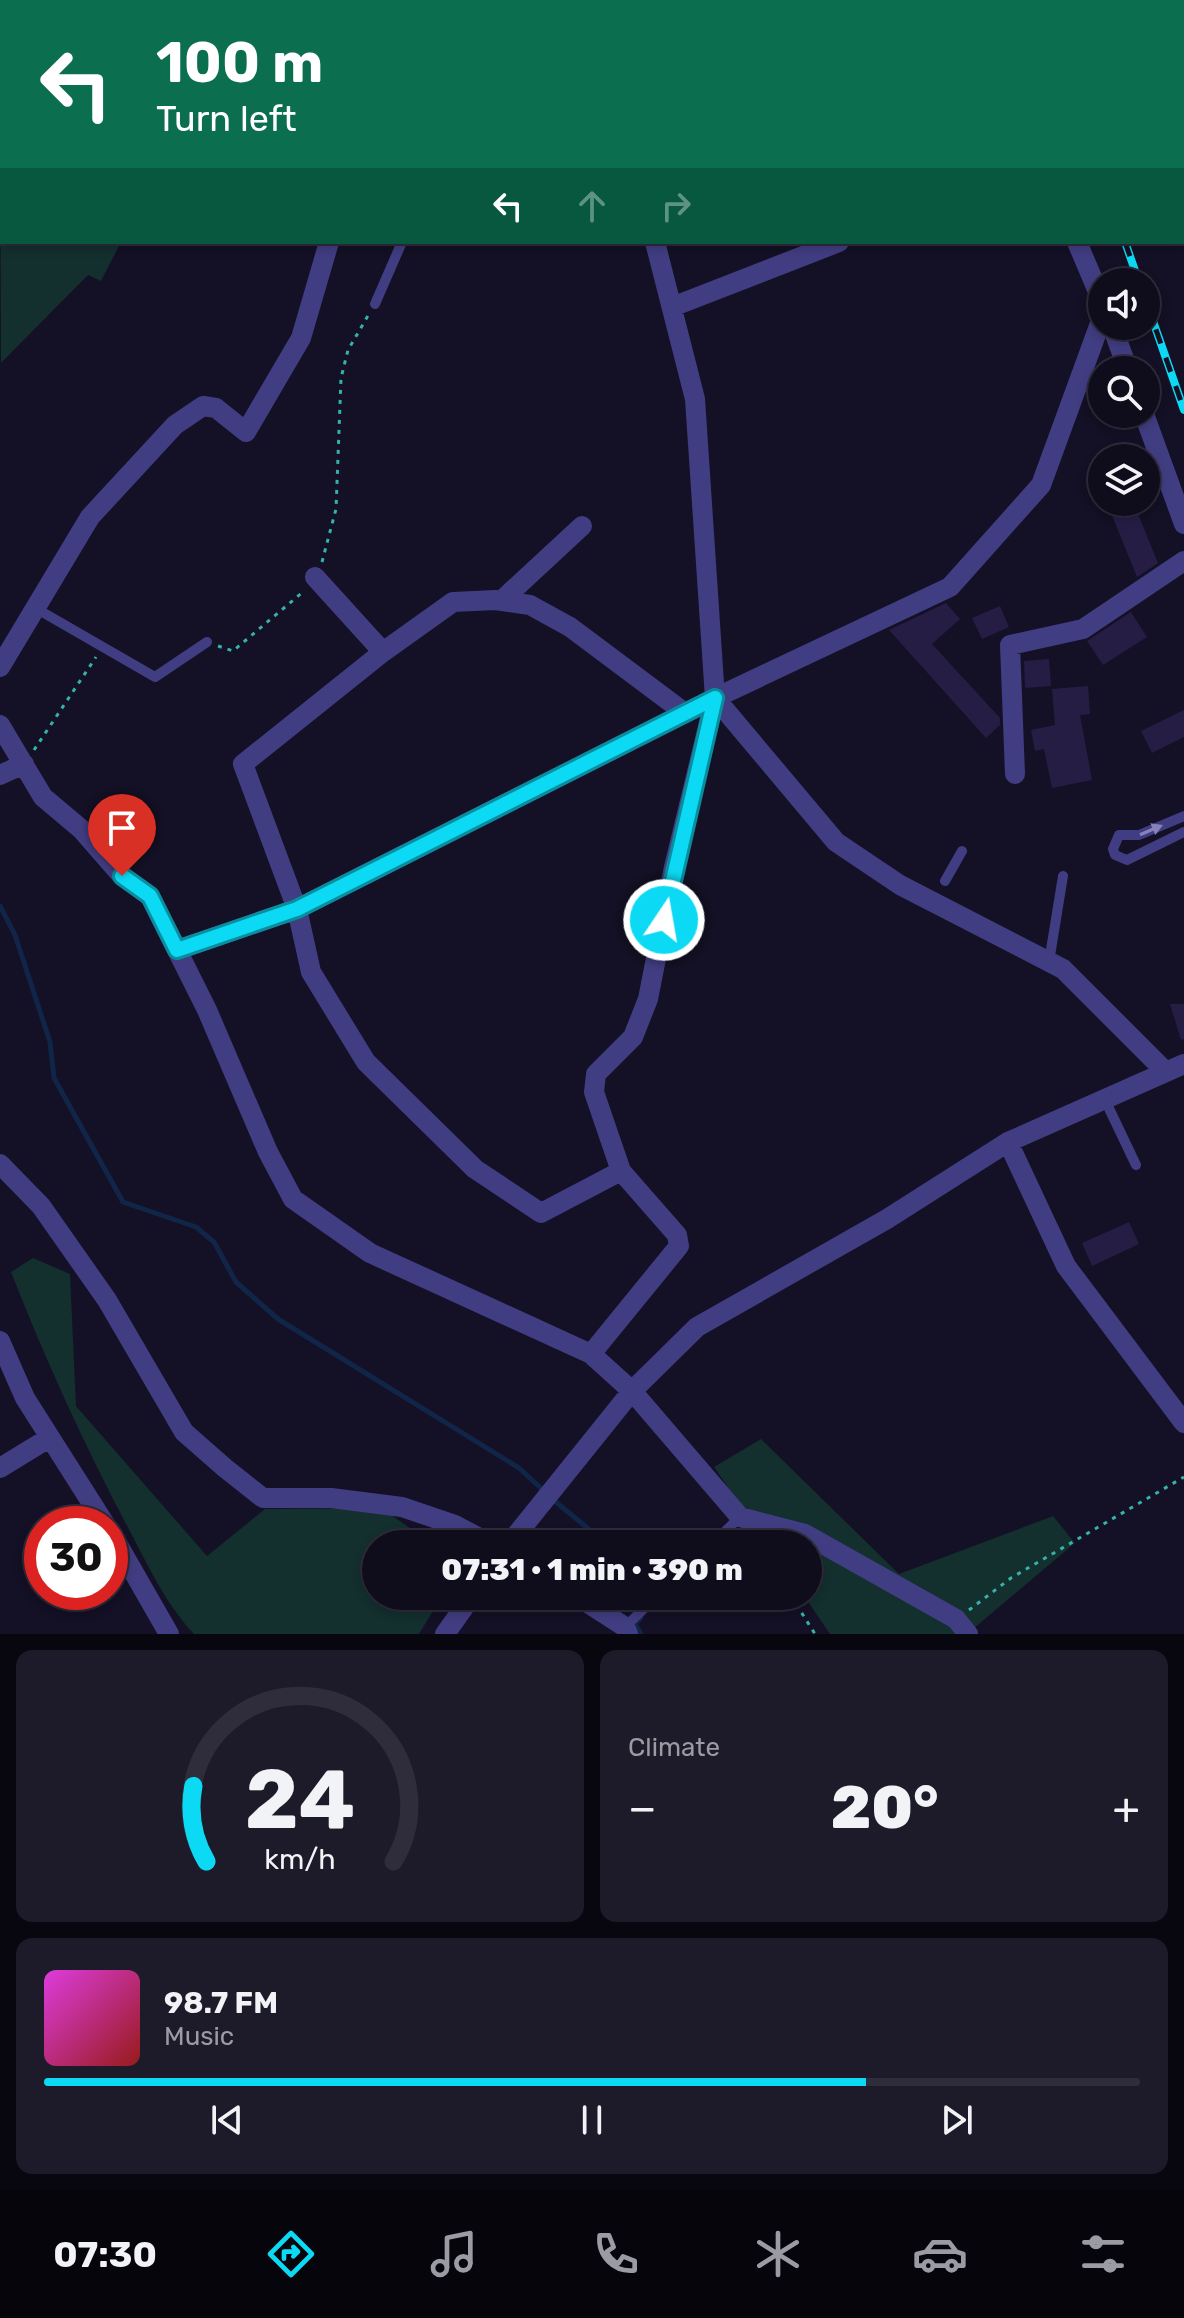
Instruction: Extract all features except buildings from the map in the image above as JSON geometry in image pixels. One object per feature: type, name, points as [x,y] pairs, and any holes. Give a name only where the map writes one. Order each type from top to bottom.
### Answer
[{"type":"street","points":[[0,667],[90,517],[175,425],[203,406],[216,408],[246,432],[301,338],[328,244]]},
{"type":"street","points":[[591,1354],[679,1246],[677,1235],[621,1171],[594,1092],[596,1074],[633,1037],[648,999],[674,867],[715,698],[695,399],[656,244]]},
{"type":"street","points":[[672,307],[834,244]]},
{"type":"street","points":[[1078,244],[1088,268]]},
{"type":"street","points":[[177,950],[297,909],[715,698],[950,587],[1041,485],[1094,340]]},
{"type":"street","points":[[1149,428],[1184,524]]},
{"type":"street","points":[[501,601],[582,526]]},
{"type":"street","points":[[1015,774],[1010,645],[1083,629],[1184,561]]},
{"type":"street","points":[[315,577],[383,652]]},
{"type":"street","points":[[621,1171],[541,1213],[475,1169],[366,1062],[311,972],[297,909],[243,764],[383,652],[453,602],[501,601],[530,605],[570,627],[685,713]]},
{"type":"street","points":[[520,1530],[632,1391],[697,1327],[887,1219],[1008,1142],[1175,1068],[1063,969],[900,885],[836,842],[715,698]]},
{"type":"street","points":[[0,725],[43,797],[81,829],[122,876],[150,896],[207,1010],[268,1152],[293,1199],[370,1253],[591,1354],[632,1391],[740,1517],[805,1534],[962,1627]]},
{"type":"street","points":[[0,775],[24,764]]},
{"type":"street","points":[[1008,1142],[1066,1266],[1184,1423]]},
{"type":"street","points":[[0,1164],[41,1206],[107,1300],[184,1432],[263,1498],[331,1498],[402,1507],[464,1530]]},
{"type":"street","points":[[0,1341],[49,1438],[93,1506]]},
{"type":"street","points":[[0,1468],[49,1438]]},
{"type":"street","points":[[128,1562],[169,1634]]},
{"type":"street","points":[[445,1634],[462,1610]]},
{"type":"street","points":[[598,1610],[627,1630]]},
{"type":"lane","points":[[375,304],[401,244]]},
{"type":"lane","points":[[37,609],[155,677],[207,642]]},
{"type":"lane","points":[[1184,816],[1139,835],[1119,835],[1113,849],[1115,855],[1127,860],[1184,832]]},
{"type":"lane","points":[[945,881],[962,851]]},
{"type":"lane","points":[[1049,962],[1063,876]]},
{"type":"lane","points":[[1105,1100],[1136,1165]]},
{"type":"lane","points":[[727,1530],[740,1517]]},
{"type":"lane","points":[[627,1630],[645,1610]]},
{"type":"path","points":[[207,642],[233,651],[297,600],[320,571],[336,509],[341,378],[348,350],[375,304]]},
{"type":"path","points":[[24,764],[103,647]]},
{"type":"path","points":[[962,1627],[1011,1578],[1184,1477]]},
{"type":"path","points":[[800,1610],[815,1634]]},
{"type":"green space","points":[[1,244],[120,244],[101,281],[88,275],[1,363]]},
{"type":"green space","points":[[33,1258],[70,1274],[76,1406],[207,1556],[265,1509],[381,1508],[413,1530],[362,1530],[362,1610],[434,1610],[419,1634],[194,1634],[174,1609],[149,1568],[128,1527],[128,1506],[117,1506],[95,1462],[37,1337],[11,1272]]},
{"type":"green space","points":[[761,1439],[899,1574],[1053,1516],[1075,1543],[967,1634],[830,1634],[814,1610],[822,1610],[822,1530],[757,1530],[714,1467]]},
{"type":"waterway","points":[[0,906],[15,935],[50,1042],[54,1078],[123,1202],[196,1227],[214,1242],[236,1282],[278,1319],[519,1468],[544,1491]]},
{"type":"waterway","points":[[551,1498],[590,1530]]},
{"type":"waterway","points":[[641,1618],[635,1624],[641,1634]]},
{"type":"railway","points":[[1126,244],[1134,268]]},
{"type":"railway","points":[[1160,340],[1184,410]]},
{"type":"route","points":[[122,876],[150,896],[177,950],[297,909],[715,698],[664,920]]}]
